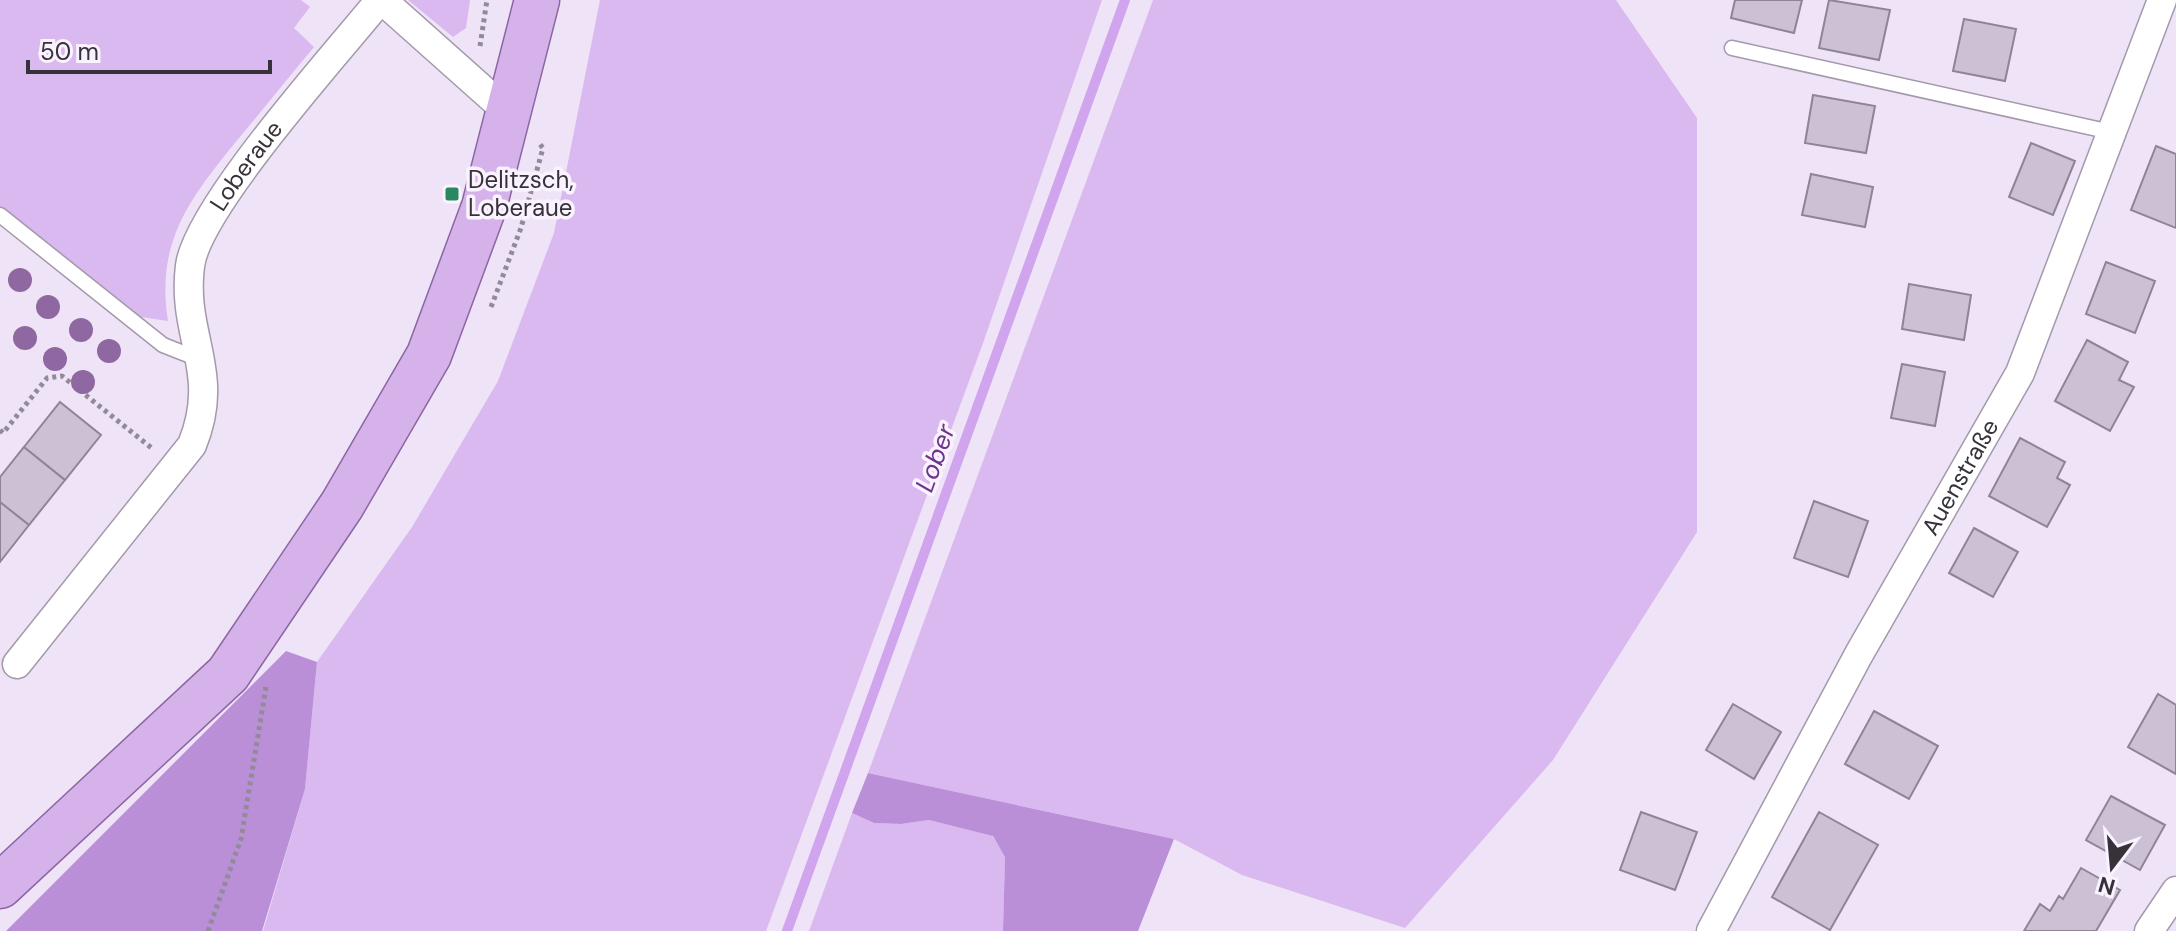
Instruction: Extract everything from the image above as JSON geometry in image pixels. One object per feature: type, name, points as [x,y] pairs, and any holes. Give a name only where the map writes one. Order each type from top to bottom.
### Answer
[{"type":"main road","points":[[0,886],[228,674],[342,505],[429,355],[484,207],[537,0]]},
{"type":"street","points":[[381,0],[510,114]]},
{"type":"street","name":"Loberaue","points":[[17,664],[192,445],[203,417],[206,389],[189,307],[190,264],[200,233],[262,147],[381,0]]},
{"type":"street","name":"Auenstraße","points":[[1711,931],[1859,654],[2020,373],[2162,0]]},
{"type":"street","points":[[2149,931],[2176,891]]},
{"type":"lane","points":[[1732,48],[2111,132]]},
{"type":"lane","points":[[0,215],[163,345],[201,360]]},
{"type":"path","points":[[474,81],[487,0]]},
{"type":"path","points":[[1,433],[38,386],[47,378],[62,376],[176,466]]},
{"type":"path","points":[[208,931],[241,839],[267,686],[273,674]]},
{"type":"shaded area","points":[[0,0],[301,0],[310,7],[294,28],[314,47],[206,180],[181,222],[167,267],[165,293],[168,321],[134,316],[0,208]]},
{"type":"shaded area","points":[[408,0],[470,0],[466,28],[453,37]]},
{"type":"shaded area","points":[[600,0],[1102,0],[982,346],[766,931],[263,931],[305,789],[317,662],[412,527],[498,381],[554,233]]},
{"type":"shaded area","points":[[1153,0],[1616,0],[1697,118],[1697,532],[1553,760],[1405,928],[1242,875],[1174,839],[868,773]]},
{"type":"shaded area","points":[[286,651],[317,662],[305,789],[262,931],[6,931]]},
{"type":"shaded area","points":[[868,773],[1174,839],[1138,931],[1003,931],[1005,857],[993,836],[929,820],[901,824],[874,823],[852,813]]},
{"type":"shaded area","points":[[852,813],[874,823],[901,824],[929,820],[992,835],[1005,856],[1003,931],[809,931]]},
{"type":"building","points":[[1735,0],[1802,0],[1794,33],[1731,18]]},
{"type":"building","points":[[1829,0],[1890,10],[1879,60],[1819,48]]},
{"type":"building","points":[[1964,19],[2016,29],[2005,81],[1953,71]]},
{"type":"building","points":[[1813,95],[1875,106],[1866,153],[1805,143]]},
{"type":"building","points":[[2031,143],[2075,161],[2053,215],[2009,197]]},
{"type":"building","points":[[2156,146],[2176,154],[2176,228],[2131,210]]},
{"type":"building","points":[[1811,174],[1873,187],[1865,227],[1802,215]]},
{"type":"building","points":[[2106,262],[2155,281],[2135,333],[2086,314]]},
{"type":"building","points":[[1909,284],[1971,295],[1964,340],[1902,329]]},
{"type":"building","points":[[2087,340],[2128,362],[2119,380],[2134,387],[2110,431],[2055,401]]},
{"type":"building","points":[[1902,364],[1945,372],[1935,426],[1891,418]]},
{"type":"building","points":[[60,402],[101,435],[65,480],[24,447]]},
{"type":"building","points":[[2020,438],[2065,462],[2057,478],[2070,485],[2047,527],[1989,496]]},
{"type":"building","points":[[24,447],[65,480],[29,525],[0,502],[0,477]]},
{"type":"building","points":[[1814,501],[1868,521],[1848,577],[1794,558]]},
{"type":"building","points":[[0,502],[29,525],[0,562]]},
{"type":"building","points":[[1974,528],[2018,552],[1993,597],[1949,573]]},
{"type":"building","points":[[2158,694],[2176,705],[2176,774],[2128,747]]},
{"type":"building","points":[[1733,704],[1781,732],[1754,779],[1706,750]]},
{"type":"building","points":[[1874,711],[1938,746],[1909,799],[1845,764]]},
{"type":"building","points":[[2111,796],[2165,825],[2140,870],[2086,840]]},
{"type":"building","points":[[1641,812],[1697,832],[1675,890],[1620,870]]},
{"type":"building","points":[[1819,812],[1878,845],[1830,930],[1772,897]]},
{"type":"building","points":[[2081,868],[2120,890],[2096,931],[2024,931],[2040,904],[2050,911],[2059,896],[2063,899]]},
{"type":"waterway","name":"Lober","points":[[787,931],[1125,0]]},
{"type":"place","name":"Delitzsch, Loberaue","points":[[452,194]]}]
